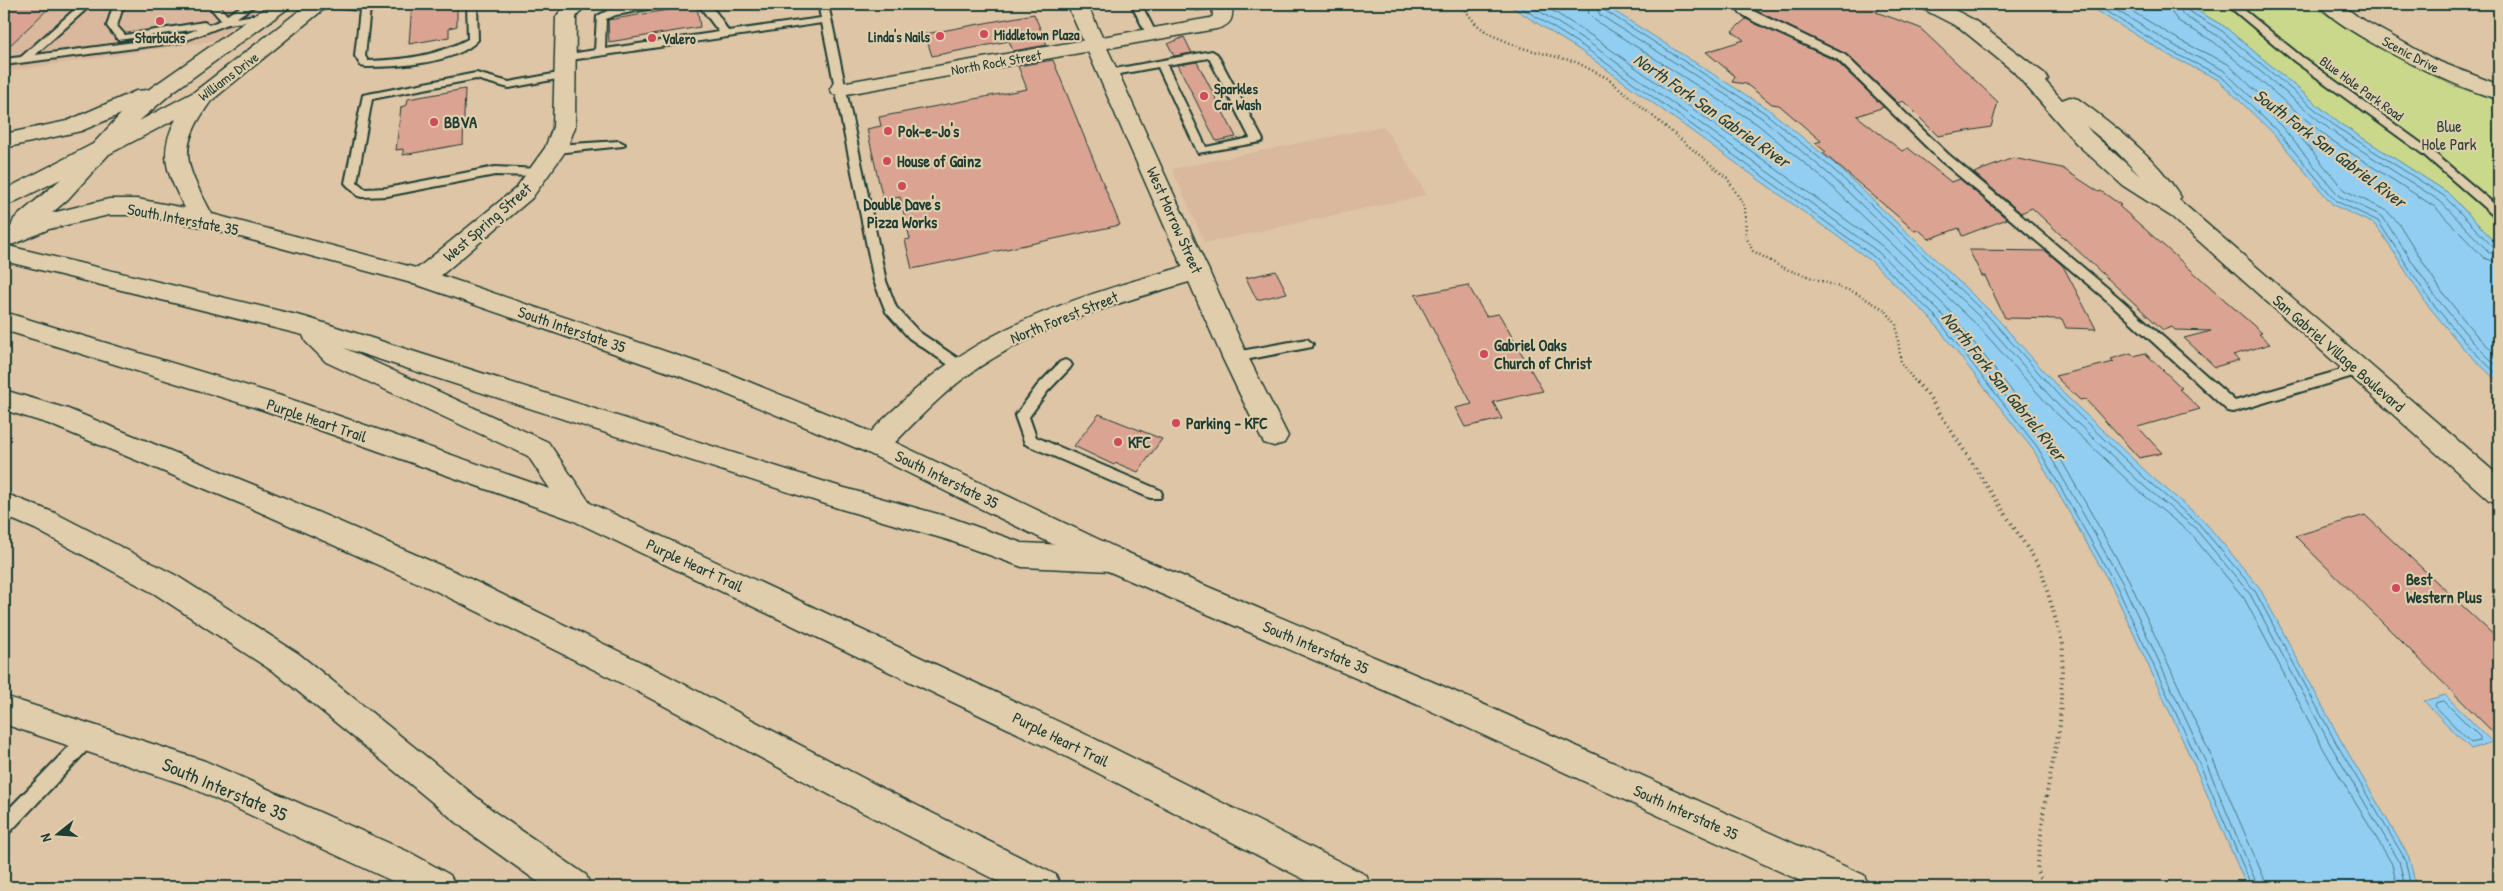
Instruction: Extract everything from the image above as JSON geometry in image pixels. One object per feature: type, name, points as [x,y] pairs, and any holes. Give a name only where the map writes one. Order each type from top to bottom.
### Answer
[{"type":"main road","name":"Williams Drive","points":[[4,199],[202,98],[320,4]]},
{"type":"main road","name":"West Morrow Street","points":[[1077,4],[1236,357],[1274,436]]},
{"type":"main road","name":"North Rock Street","points":[[842,89],[1216,23],[1223,19],[1222,4]]},
{"type":"main road","name":"San Gabriel Village Boulevard","points":[[1928,4],[1967,24],[2022,68],[2098,150],[2130,180],[2180,212],[2499,492]]},
{"type":"main road","name":"Scenic Drive","points":[[2329,4],[2351,21],[2428,64],[2499,93]]},
{"type":"main road","name":"Williams Drive","points":[[5,243],[60,194],[129,118],[231,27],[268,8]]},
{"type":"main road","name":"West Spring Street","points":[[422,278],[524,194],[541,173],[556,149],[564,127],[564,67],[567,8]]},
{"type":"main road","points":[[4,141],[73,126],[166,86]]},
{"type":"main road","points":[[202,98],[186,118],[174,151],[177,172],[203,219]]},
{"type":"main road","name":"South Interstate 35","points":[[5,243],[42,223],[109,207],[137,206],[203,219],[422,278],[711,377],[876,445],[1111,559],[1429,696],[1852,887]]},
{"type":"main road","points":[[5,243],[305,326],[841,498],[952,530],[1022,555],[1111,559]]},
{"type":"main road","name":"North Forest Street","points":[[876,445],[922,398],[961,367],[1020,332],[1132,290],[1197,271]]},
{"type":"main road","name":"Purple Heart Trail","points":[[4,321],[272,403],[580,511],[1025,721],[1344,882]]},
{"type":"main road","points":[[305,326],[335,355],[538,449],[580,511]]},
{"type":"main road","points":[[4,400],[76,424],[254,497],[447,582],[642,678],[870,799],[1044,887]]},
{"type":"main road","points":[[4,504],[45,521],[166,585],[288,664],[484,824],[574,887]]},
{"type":"main road","name":"South Interstate 35","points":[[4,710],[193,772],[400,865],[438,887]]},
{"type":"lane","points":[[23,60],[87,4]]},
{"type":"lane","points":[[122,4],[117,9],[112,26],[122,38],[231,27]]},
{"type":"lane","points":[[212,4],[231,27]]},
{"type":"lane","points":[[329,4],[367,5],[360,56],[365,64],[392,64],[426,59],[456,51],[473,40],[472,4]]},
{"type":"lane","points":[[600,52],[601,18],[613,12],[659,4]]},
{"type":"lane","points":[[703,4],[709,8],[724,34]]},
{"type":"lane","points":[[823,4],[880,281],[890,309],[914,335],[961,367]]},
{"type":"lane","points":[[1136,4],[1152,35]]},
{"type":"lane","points":[[1182,4],[1200,6],[1214,4]]},
{"type":"lane","points":[[1742,4],[1744,11],[1759,20],[1841,56],[1944,157],[2113,299],[2233,407],[2358,370]]},
{"type":"lane","name":"Blue Hole Park Road","points":[[2231,4],[2298,59],[2428,153],[2499,214]]},
{"type":"lane","points":[[541,173],[495,171],[387,192],[362,193],[351,183],[367,97],[476,76],[509,85],[564,67],[600,52],[825,20]]},
{"type":"lane","points":[[4,62],[182,39],[231,27]]},
{"type":"lane","points":[[1109,73],[1161,63],[1212,54],[1257,140],[1202,150],[1161,63]]},
{"type":"lane","points":[[556,149],[619,144]]},
{"type":"lane","points":[[1236,357],[1307,344]]},
{"type":"lane","points":[[1066,365],[1042,389],[1022,416],[1030,440],[1155,494]]},
{"type":"lane","points":[[4,826],[88,738]]},
{"type":"path","points":[[1460,4],[1474,22],[1489,35],[1528,49],[1569,60],[1610,78],[1620,91],[1727,178],[1739,194],[1746,211],[1744,233],[1752,249],[1770,262],[1863,296],[1886,310],[1898,328],[1900,362],[1928,395],[2041,570],[2063,646],[2060,725],[2044,808],[2037,871],[2044,887]]},
{"type":"shaded area","points":[[4,4],[264,4],[212,41],[4,72]]},
{"type":"shaded area","points":[[1384,126],[1427,195],[1205,243],[1172,169]]},
{"type":"green space","name":"Blue Hole Park","points":[[2186,4],[2310,4],[2366,40],[2452,85],[2499,101],[2499,246],[2447,192],[2339,123],[2225,27]]},
{"type":"water","name":"North Fork San Gabriel River","points":[[1507,4],[1603,4],[1768,109],[1837,166],[1993,314],[2065,395],[2153,478],[2203,520],[2259,587],[2340,739],[2409,857],[2416,887],[2247,887],[2196,769],[2113,589],[2034,451],[1931,319],[1870,260],[1581,51]]},
{"type":"water","name":"South Fork San Gabriel River","points":[[2085,4],[2186,4],[2225,27],[2339,123],[2447,192],[2499,246],[2499,383],[2464,349],[2426,303],[2374,224],[2333,205],[2274,134],[2217,79],[2172,57]]},
{"type":"water","points":[[2445,695],[2492,742],[2471,749],[2424,701]]},
{"type":"building","points":[[4,4],[53,4],[4,51]]},
{"type":"building","points":[[412,4],[457,4],[457,26],[449,28],[449,37],[409,44]]},
{"type":"building","points":[[1765,4],[1885,4],[1876,12],[1920,28],[1998,102],[1991,127],[1938,136],[1903,101],[1898,103],[1846,54],[1757,11]]},
{"type":"building","name":"Valero","points":[[697,5],[700,27],[609,42],[608,20]]},
{"type":"building","name":"Middletown Plaza","points":[[1034,14],[1047,45],[1013,51],[1009,41],[932,56],[925,34]]},
{"type":"building","points":[[1746,19],[1836,61],[1884,107],[1857,116],[1902,151],[1908,148],[1951,182],[1960,179],[2007,219],[1962,236],[1959,228],[1929,239],[1919,230],[1915,231],[1823,153],[1826,152],[1815,143],[1821,141],[1779,105],[1772,104],[1746,84],[1732,82],[1735,76],[1706,52],[1744,40],[1732,31]]},
{"type":"building","points":[[1184,37],[1192,53],[1174,56],[1168,44]]},
{"type":"building","points":[[1053,60],[1120,225],[912,269],[905,240],[910,239],[900,197],[883,200],[867,129],[881,126],[879,117],[1027,89],[1018,66]]},
{"type":"building","name":"Sparkles Car Wash","points":[[1197,62],[1236,137],[1216,141],[1178,65]]},
{"type":"building","name":"BBVA","points":[[465,89],[463,144],[403,155],[403,149],[396,150],[401,107],[407,105],[408,99]]},
{"type":"building","points":[[2013,158],[2062,168],[2121,205],[2119,206],[2262,333],[2259,334],[2270,344],[2233,355],[2239,360],[2215,367],[2184,338],[2211,331],[2175,330],[2172,327],[2163,330],[2032,208],[2021,213],[1974,173]]},
{"type":"building","points":[[1969,250],[2046,251],[2063,266],[2096,329],[2066,328],[2062,319],[2005,318],[1985,276],[1982,276]]},
{"type":"building","points":[[1276,271],[1287,293],[1257,300],[1246,278]]},
{"type":"building","name":"Gabriel Oaks Church of Christ","points":[[1468,285],[1486,316],[1499,314],[1543,391],[1493,402],[1502,419],[1465,427],[1455,408],[1472,404],[1415,295]]},
{"type":"building","points":[[2131,353],[2134,356],[2145,353],[2182,388],[2179,389],[2200,409],[2138,427],[2162,453],[2139,458],[2085,399],[2080,400],[2055,376],[2114,362],[2111,359]]},
{"type":"building","name":"KFC","points":[[1099,414],[1162,439],[1138,472],[1116,463],[1114,465],[1074,446]]},
{"type":"building","name":"Best Western Plus","points":[[2365,515],[2499,640],[2499,738],[2295,536]]},
{"type":"place","name":"Starbucks","points":[[160,21]]},
{"type":"place","name":"Middletown Plaza","points":[[984,34]]},
{"type":"place","name":"Linda's Nails","points":[[940,36]]},
{"type":"place","name":"Valero","points":[[652,38]]},
{"type":"place","name":"Sparkles Car Wash","points":[[1204,96]]},
{"type":"place","name":"BBVA","points":[[434,122]]},
{"type":"place","name":"Pok-e-Jo's","points":[[888,131]]},
{"type":"place","name":"House of Gainz","points":[[887,161]]},
{"type":"place","name":"Double Dave's Pizza Works","points":[[902,186]]},
{"type":"place","name":"Gabriel Oaks Church of Christ","points":[[1484,354]]},
{"type":"place","name":"Parking - KFC","points":[[1176,423]]},
{"type":"place","name":"KFC","points":[[1118,442]]},
{"type":"place","name":"Best Western Plus","points":[[2396,588]]}]
